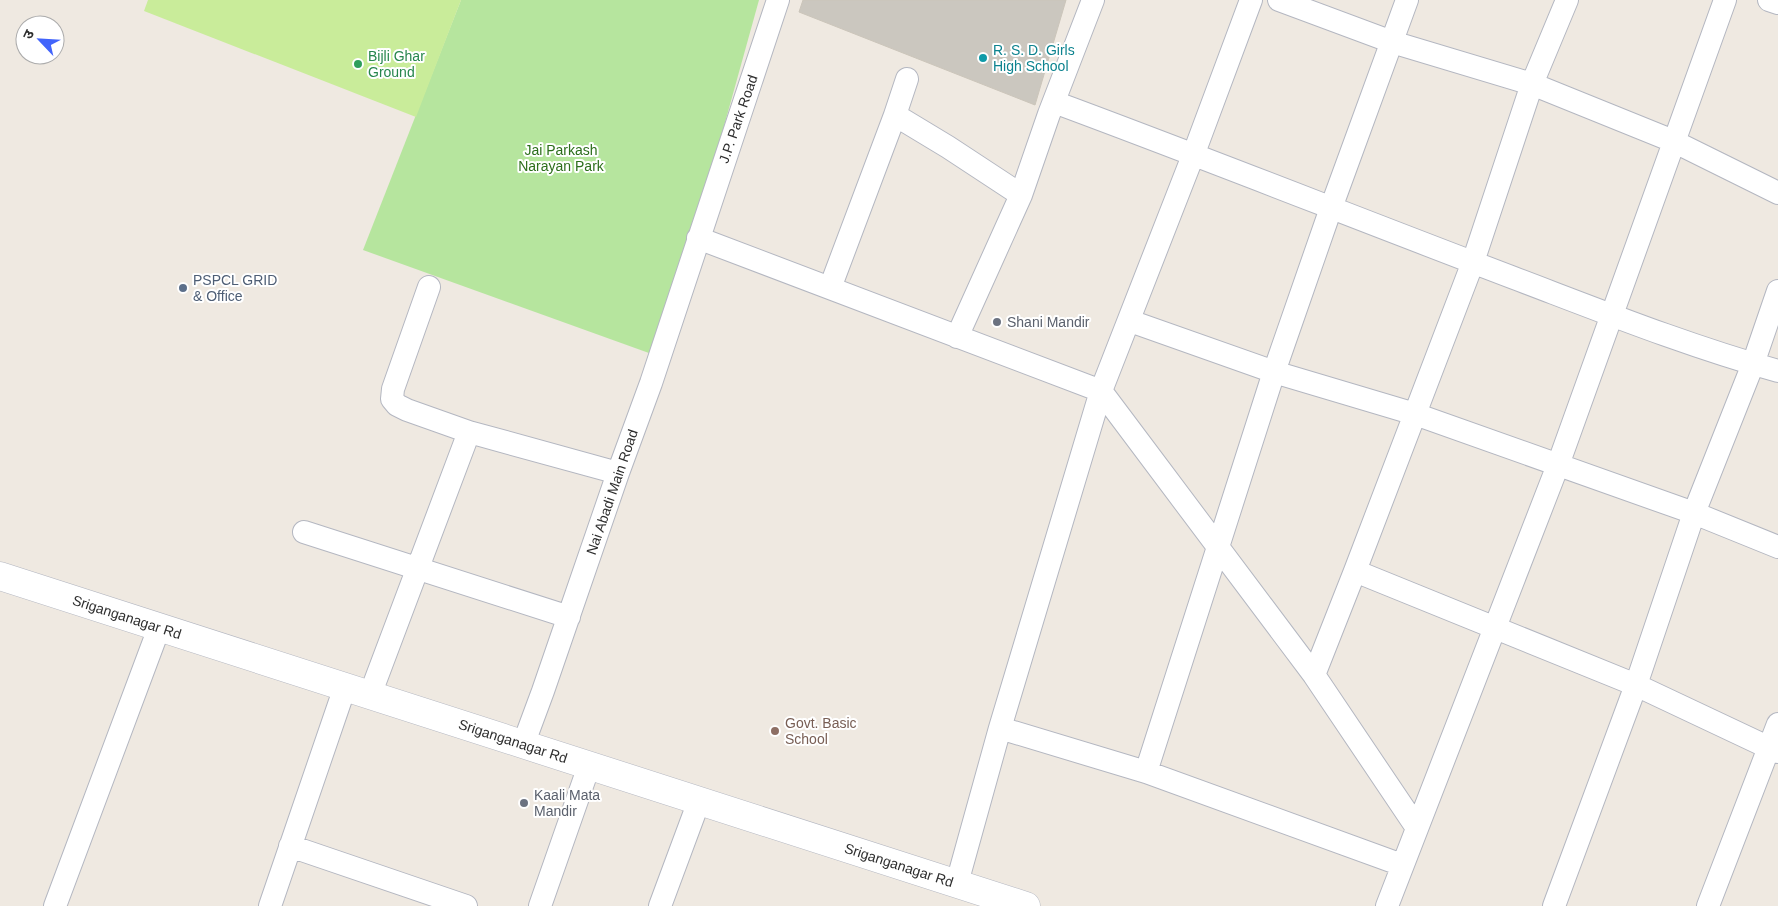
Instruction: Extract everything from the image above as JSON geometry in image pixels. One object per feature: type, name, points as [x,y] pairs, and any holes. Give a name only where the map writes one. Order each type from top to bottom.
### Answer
[{"type":"main road","name":"Sriganganagar Rd","points":[[0,576],[1026,906]]},
{"type":"street","name":"J.P. Park Road","points":[[698,238],[778,0]]},
{"type":"street","points":[[957,337],[1021,195],[1093,0]]},
{"type":"street","points":[[957,883],[1000,728],[1101,391],[1130,321],[1251,0]]},
{"type":"street","points":[[1279,0],[1392,42],[1532,84],[1674,141],[1778,193]]},
{"type":"street","points":[[1146,772],[1216,547],[1274,372],[1331,208],[1407,0]]},
{"type":"street","points":[[1314,675],[1473,262],[1532,84],[1567,0]]},
{"type":"street","points":[[1387,906],[1558,465],[1725,0]]},
{"type":"street","points":[[1769,0],[1778,3]]},
{"type":"street","points":[[830,288],[907,79]]},
{"type":"street","points":[[1054,102],[1194,153],[1331,208],[1611,315],[1752,364],[1778,371]]},
{"type":"street","points":[[895,115],[1021,195]]},
{"type":"street","points":[[698,238],[1101,391],[1216,547],[1314,675],[1417,828]]},
{"type":"street","name":"Nai Abadi Main Road","points":[[523,745],[651,383],[698,238]]},
{"type":"street","points":[[429,288],[393,389],[392,399],[397,405],[469,432],[618,473]]},
{"type":"street","points":[[1554,906],[1636,685],[1694,513],[1752,364],[1778,291]]},
{"type":"street","points":[[1130,321],[1274,372],[1415,414],[1694,513],[1778,547]]},
{"type":"street","points":[[270,906],[290,846],[357,691],[418,568],[469,432]]},
{"type":"street","points":[[304,532],[569,617]]},
{"type":"street","points":[[1355,571],[1636,685],[1773,750]]},
{"type":"street","points":[[55,906],[159,628]]},
{"type":"street","points":[[1708,906],[1773,750],[1778,724]]},
{"type":"street","points":[[1000,728],[1146,772],[1402,865]]},
{"type":"street","points":[[540,906],[589,766]]},
{"type":"street","points":[[660,906],[699,801]]},
{"type":"street","points":[[290,846],[466,906]]},
{"type":"green space","name":"Bijli Ghar Ground","points":[[148,0],[461,0],[416,117],[144,11]]},
{"type":"green space","name":"Jai Parkash Narayan Park","points":[[461,0],[759,0],[660,357],[363,250]]},
{"type":"building","name":"R. S. D. Girls High School","points":[[803,0],[1066,0],[1035,105],[799,12]]},
{"type":"place","name":"R. S. D. Girls High School","points":[[983,58]]},
{"type":"place","name":"Bijli Ghar Ground","points":[[358,64]]},
{"type":"place","name":"PSPCL GRID & Office","points":[[183,288]]},
{"type":"place","name":"Shani Mandir","points":[[997,322]]},
{"type":"place","name":"Govt. Basic School","points":[[775,731]]},
{"type":"place","name":"Kaali Mata Mandir","points":[[524,803]]}]
